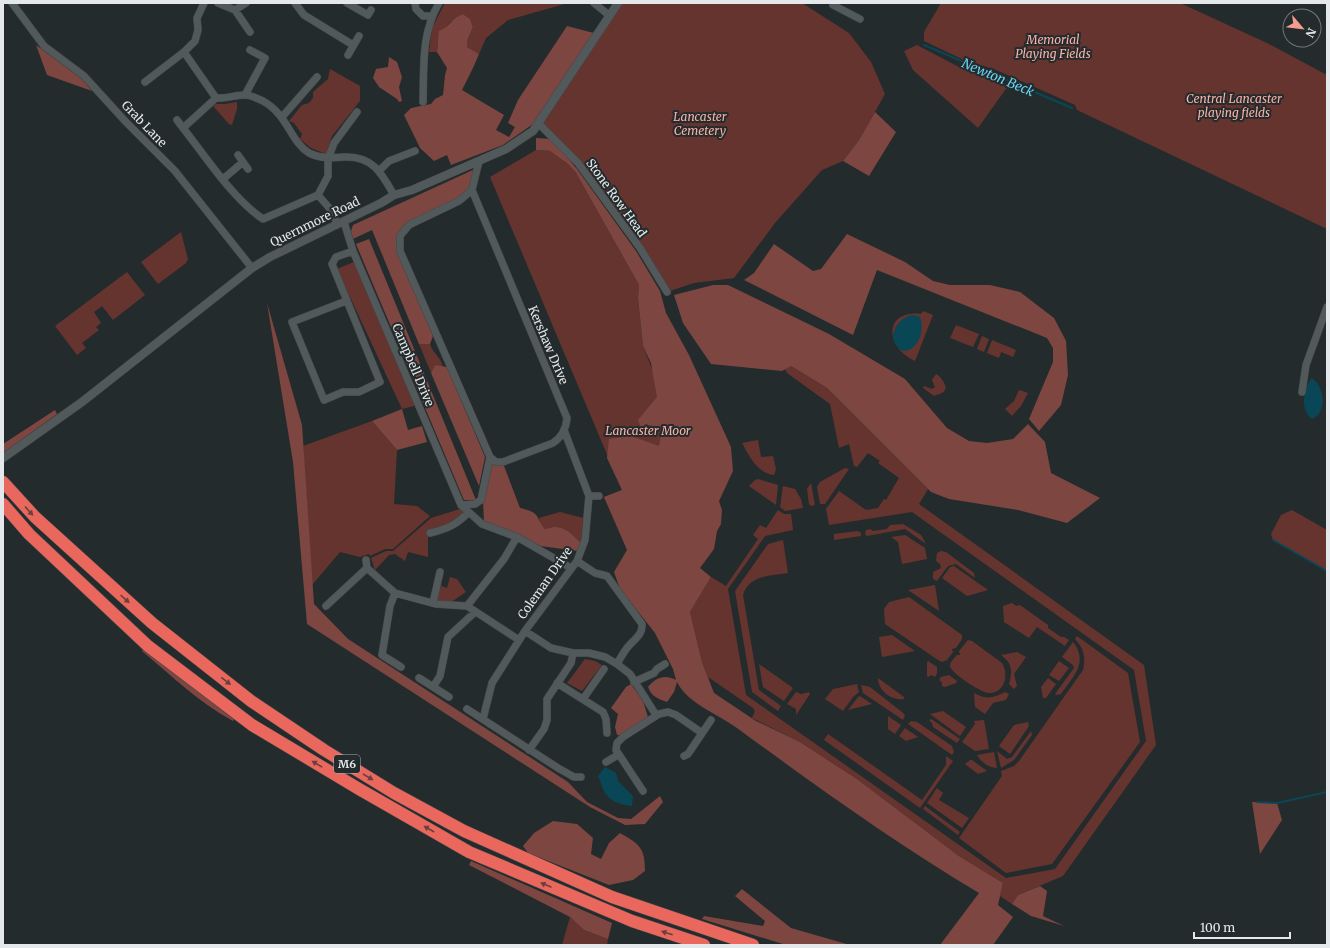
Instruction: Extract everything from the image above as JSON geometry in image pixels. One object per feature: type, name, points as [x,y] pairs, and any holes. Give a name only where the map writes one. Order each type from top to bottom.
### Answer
[{"type":"highway","name":"M6","points":[[3,482],[35,517],[152,623],[251,701],[330,754],[394,793],[452,824],[508,851],[612,897],[753,945]]},
{"type":"highway","name":"M6","points":[[3,504],[29,534],[148,646],[252,725],[359,790],[469,852],[632,921],[704,945]]},
{"type":"street","name":"Grab Lane","points":[[12,3],[44,46],[84,76],[125,121],[175,171],[252,268]]},
{"type":"street","points":[[145,82],[184,52],[195,41],[198,30],[197,18],[204,3]]},
{"type":"street","points":[[218,3],[235,10],[250,32]]},
{"type":"street","points":[[235,10],[246,3]]},
{"type":"street","points":[[295,3],[304,15],[354,45]]},
{"type":"street","points":[[347,3],[368,15],[371,10]]},
{"type":"street","points":[[415,3],[416,9],[423,16],[431,16]]},
{"type":"street","points":[[423,102],[424,43],[431,16],[439,3]]},
{"type":"street","points":[[594,3],[610,16]]},
{"type":"street","name":"Quernmore Road","points":[[3,458],[82,402],[252,268],[270,257],[344,222],[394,195],[412,190],[506,150],[533,131],[618,3]]},
{"type":"street","points":[[833,5],[845,6],[860,19]]},
{"type":"street","points":[[348,55],[359,36]]},
{"type":"street","points":[[245,95],[264,58],[250,50]]},
{"type":"street","points":[[184,52],[216,98]]},
{"type":"street","points":[[282,117],[317,77]]},
{"type":"street","points":[[183,128],[216,98],[227,99],[245,95],[266,103],[282,117],[297,141],[309,153],[328,159],[346,157],[360,158],[380,170],[394,195]]},
{"type":"street","points":[[177,120],[223,179],[249,208],[263,219],[318,195],[328,176],[328,159],[337,137],[357,112]]},
{"type":"street","name":"Stone Row Head","points":[[539,124],[578,163],[615,217],[640,248],[667,292]]},
{"type":"street","points":[[380,170],[389,160],[415,150]]},
{"type":"street","points":[[238,155],[248,168]]},
{"type":"street","points":[[479,161],[472,190],[459,201],[408,225],[400,236],[400,251],[490,457],[496,462],[510,460],[553,443],[560,438],[564,430]]},
{"type":"street","points":[[223,179],[243,162]]},
{"type":"street","name":"Kershaw Drive","points":[[472,190],[567,418],[564,430]]},
{"type":"street","points":[[318,195],[332,210],[335,219]]},
{"type":"street","name":"Campbell Drive","points":[[344,222],[353,251],[461,505],[468,514],[482,524],[517,537],[571,568]]},
{"type":"street","points":[[346,301],[292,322],[324,400],[343,392],[359,392],[380,382],[332,264],[336,257],[353,251]]},
{"type":"street","points":[[1302,392],[1306,365],[1327,307]]},
{"type":"street","name":"Coleman Drive","points":[[483,719],[492,683],[525,631],[577,561],[586,540],[589,496],[564,430]]},
{"type":"street","points":[[461,505],[474,504],[480,500],[490,457]]},
{"type":"street","points":[[589,496],[599,496]]},
{"type":"street","points":[[430,533],[448,529],[458,524],[468,514]]},
{"type":"street","points":[[467,606],[504,559],[517,537]]},
{"type":"street","points":[[326,606],[366,568],[366,560]]},
{"type":"street","points":[[577,561],[595,572],[607,576],[642,624],[643,629],[640,634],[629,645],[617,664]]},
{"type":"street","points":[[366,568],[395,593],[433,603],[467,606],[519,640]]},
{"type":"street","points":[[433,603],[440,572]]},
{"type":"street","points":[[457,606],[480,590]]},
{"type":"street","points":[[395,593],[390,606],[382,655],[401,667]]},
{"type":"street","points":[[433,687],[440,676],[448,637],[475,612]]},
{"type":"street","points":[[525,631],[551,648],[573,653],[589,653],[605,657],[617,664],[630,674],[656,715]]},
{"type":"street","points":[[530,750],[544,729],[547,720],[547,699],[571,663],[573,653]]},
{"type":"street","points":[[634,682],[654,673],[665,664]]},
{"type":"street","points":[[583,699],[604,669]]},
{"type":"street","points":[[419,678],[449,697]]},
{"type":"street","points":[[558,683],[605,715],[607,733]]},
{"type":"street","points":[[467,709],[574,777],[581,777]]},
{"type":"street","points":[[643,791],[618,755],[616,750],[617,743],[656,715],[668,712],[676,715],[702,733]]},
{"type":"street","points":[[684,756],[688,754],[711,720]]},
{"type":"street","points":[[606,762],[618,755]]},
{"type":"green space","points":[[445,3],[568,3],[508,20],[486,38],[479,54],[467,47],[467,41],[473,27],[470,19],[463,14],[453,20],[444,29],[439,40],[437,52],[429,52],[432,28]]},
{"type":"green space","name":"Lancaster Cemetery","points":[[618,3],[802,3],[849,33],[871,62],[885,94],[859,140],[843,161],[822,170],[775,223],[734,278],[694,283],[667,292],[578,163],[539,124]]},
{"type":"green space","name":"Central Lancaster playing fields","points":[[941,3],[1180,3],[1267,43],[1327,75],[1327,229],[1077,110],[1075,105],[994,69],[966,61],[924,41],[924,32]]},
{"type":"green space","points":[[917,45],[959,67],[996,78],[1008,86],[978,128],[913,70],[904,51]]},
{"type":"green space","points":[[330,69],[360,86],[360,101],[332,136],[326,154],[311,148],[300,139],[302,134],[294,123],[289,121],[302,105],[309,103],[313,98],[313,92],[328,79]]},
{"type":"green space","points":[[237,102],[237,109],[232,125],[229,124],[213,106],[216,104]]},
{"type":"green space","name":"Lancaster Moor","points":[[536,150],[550,151],[568,164],[576,173],[639,285],[638,298],[643,346],[652,369],[691,409],[613,515],[604,497],[622,490],[490,177]]},
{"type":"green space","points":[[181,232],[188,259],[186,263],[158,284],[141,262]]},
{"type":"green space","points":[[354,262],[414,406],[402,409],[337,269]]},
{"type":"green space","points":[[127,272],[145,295],[113,320],[102,306],[94,312],[101,323],[96,327],[99,330],[82,343],[86,348],[77,355],[55,326]]},
{"type":"green space","points":[[923,311],[933,315],[915,361],[897,347],[893,338],[892,330],[900,317],[909,314],[921,314]]},
{"type":"green space","points":[[956,325],[979,334],[973,347],[950,338]]},
{"type":"green space","points":[[982,336],[989,339],[984,352],[977,349]]},
{"type":"green space","points":[[992,340],[1016,350],[1013,357],[1001,352],[999,358],[987,353]]},
{"type":"green space","points":[[419,344],[430,344],[441,361],[443,367],[435,365],[431,373]]},
{"type":"green space","points":[[791,366],[827,388],[928,489],[919,504],[1144,665],[1156,745],[1063,876],[1018,895],[1012,904],[1000,896],[1003,883],[959,856],[857,779],[800,742],[752,718],[755,711],[753,708],[708,677],[702,662],[690,612],[711,577],[726,586],[758,539],[753,535],[760,525],[766,528],[778,510],[784,514],[791,514],[793,530],[765,536],[728,589],[746,695],[1006,878],[1055,869],[1146,741],[1134,670],[912,512],[829,525],[826,509],[839,491],[866,510],[878,508],[884,499],[886,500],[899,478],[878,463],[880,461],[868,453],[857,467],[854,466],[849,444],[839,448],[830,404],[787,373],[785,369]]},
{"type":"green space","points":[[936,374],[943,381],[946,387],[943,392],[934,396],[923,388],[924,386],[932,389],[935,387],[932,380]]},
{"type":"green space","points":[[1019,390],[1028,393],[1021,406],[1012,416],[1005,409],[1014,401]]},
{"type":"green space","points":[[372,421],[397,450],[394,504],[417,506],[430,516],[393,549],[385,549],[370,556],[369,554],[360,557],[340,552],[312,585],[303,446]]},
{"type":"green space","points":[[758,440],[761,457],[773,456],[776,469],[774,475],[768,474],[755,464],[742,443]]},
{"type":"green space","points":[[845,468],[849,469],[825,504],[820,504],[817,487],[820,482]]},
{"type":"green space","points":[[758,479],[778,485],[776,505],[749,486]]},
{"type":"green space","points":[[811,483],[815,505],[811,506],[809,504],[807,489]]},
{"type":"green space","points":[[783,486],[795,489],[801,499],[803,508],[785,511],[780,507]]},
{"type":"green space","points":[[460,509],[465,513],[457,520],[438,528],[428,530],[428,557],[408,552],[405,561],[395,554],[389,555],[375,570],[371,558],[386,551],[393,551],[431,518]]},
{"type":"green space","points":[[1292,510],[1327,530],[1327,571],[1273,540],[1271,534],[1281,515]]},
{"type":"green space","points":[[560,512],[583,518],[581,543],[565,529],[551,527],[545,529],[540,523],[539,518]]},
{"type":"green space","points":[[903,524],[921,535],[926,544],[905,529],[867,536],[865,534],[866,530],[870,529],[873,531],[887,529],[890,525]]},
{"type":"green space","points":[[858,531],[861,533],[861,536],[834,540],[834,534]]},
{"type":"green space","points":[[905,535],[925,548],[927,559],[902,564],[898,542],[891,537]]},
{"type":"green space","points":[[783,540],[788,573],[767,576],[755,580],[746,588],[743,595],[759,690],[781,706],[778,711],[752,692],[735,591],[768,544]]},
{"type":"green space","points":[[941,551],[946,552],[974,573],[975,578],[956,564],[948,566],[937,581],[933,579],[933,572],[941,568],[940,564],[936,561],[937,553]]},
{"type":"green space","points":[[954,566],[988,590],[967,596],[942,578],[950,567]]},
{"type":"green space","points":[[450,577],[457,579],[466,592],[450,603],[437,600],[441,586],[447,588]]},
{"type":"green space","points":[[935,585],[939,611],[908,590]]},
{"type":"green space","points":[[909,597],[962,635],[962,639],[956,648],[952,649],[953,652],[947,660],[942,662],[938,660],[885,624],[884,609],[889,602]]},
{"type":"green space","points":[[1012,603],[1016,606],[1020,605],[1048,625],[1048,628],[1061,637],[1069,640],[1065,646],[1037,627],[1029,638],[1004,622],[1003,606]]},
{"type":"green space","points":[[892,635],[915,651],[882,657],[879,637]]},
{"type":"green space","points":[[1077,636],[1128,673],[1140,742],[1052,864],[1006,873],[959,838],[1002,776],[1001,771],[1014,766],[1019,761],[1083,670],[1084,653],[1075,639]]},
{"type":"green space","points":[[968,640],[972,641],[1002,663],[1005,678],[1002,687],[998,690],[988,693],[984,692],[966,682],[955,673],[950,666],[951,662],[957,655],[960,655],[959,651]]},
{"type":"green space","points":[[1073,642],[1080,656],[1078,669],[1061,694],[1057,695],[1055,694],[1074,668],[1073,665],[1062,657]]},
{"type":"green space","points":[[1017,652],[1026,657],[1014,674],[1017,686],[1014,689],[1009,684],[1011,668],[1005,658],[1001,655]]},
{"type":"green space","points":[[585,659],[595,661],[602,665],[582,691],[567,683]]},
{"type":"green space","points":[[928,661],[937,667],[935,677],[932,675],[927,676]]},
{"type":"green space","points":[[1059,661],[1069,668],[1059,681],[1049,675]]},
{"type":"green space","points":[[759,664],[793,688],[784,701],[763,687]]},
{"type":"green space","points":[[949,675],[957,681],[956,683],[945,687],[942,686],[942,682],[939,680],[941,677]]},
{"type":"green space","points":[[878,678],[904,697],[904,699],[890,697],[886,694],[880,687]]},
{"type":"green space","points":[[1048,678],[1056,684],[1046,698],[1043,698],[1041,687]]},
{"type":"green space","points":[[857,684],[859,692],[853,697],[843,711],[825,699],[833,689]]},
{"type":"green space","points":[[861,685],[870,687],[902,712],[905,715],[903,720],[863,693]]},
{"type":"green space","points":[[796,692],[801,694],[809,692],[810,694],[796,715],[796,709],[787,704]]},
{"type":"green space","points":[[1005,692],[1009,694],[1006,700],[993,703],[985,714],[975,707],[974,693],[983,697],[990,697],[997,696]]},
{"type":"green space","points":[[860,696],[872,704],[848,710],[858,697]]},
{"type":"green space","points":[[943,711],[966,727],[960,736],[930,714]]},
{"type":"green space","points":[[888,716],[901,725],[895,734],[888,729]]},
{"type":"green space","points":[[931,719],[960,739],[957,743],[933,727],[929,720]]},
{"type":"green space","points":[[984,720],[989,749],[975,751],[962,742],[975,724],[974,721]]},
{"type":"green space","points":[[911,721],[917,722],[952,746],[954,752],[952,755],[908,724]]},
{"type":"green space","points":[[1028,722],[1029,726],[1010,754],[999,746],[1014,725]]},
{"type":"green space","points":[[905,728],[918,737],[906,741],[899,736]]},
{"type":"green space","points":[[1031,731],[1032,735],[1014,760],[1001,768],[997,751],[1007,759],[1012,757]]},
{"type":"green space","points":[[828,734],[922,800],[946,765],[946,756],[953,761],[920,808],[824,740]]},
{"type":"green space","points":[[994,752],[997,768],[986,764],[977,755]]},
{"type":"green space","points":[[970,760],[987,771],[978,774],[965,764]]},
{"type":"green space","points":[[937,788],[943,793],[939,800],[969,818],[962,828],[927,803]]},
{"type":"green space","points":[[925,806],[960,832],[958,835],[923,809]]},
{"type":"green space","points":[[570,917],[584,930],[608,939],[607,945],[562,945]]},
{"type":"shaded area","points":[[463,14],[470,19],[473,27],[467,41],[467,47],[479,54],[462,90],[504,115],[496,130],[509,137],[515,127],[508,123],[518,100],[567,26],[594,33],[533,124],[503,145],[451,165],[447,155],[434,161],[420,148],[404,115],[411,108],[431,104],[435,99],[443,95],[447,68],[437,52],[439,31],[446,27],[455,18]]},
{"type":"shaded area","points":[[36,45],[82,79],[92,91],[47,75]]},
{"type":"shaded area","points":[[389,57],[397,62],[402,77],[399,87],[402,101],[399,102],[379,87],[373,78],[376,69],[388,67]]},
{"type":"shaded area","points":[[875,112],[896,132],[869,176],[843,161],[859,140]]},
{"type":"shaded area","points":[[536,138],[552,139],[577,169],[636,251],[660,291],[666,313],[689,355],[731,447],[733,471],[719,501],[722,510],[721,524],[717,531],[714,549],[700,568],[711,577],[690,612],[702,662],[714,693],[756,721],[800,742],[857,779],[959,856],[1003,883],[998,905],[1013,917],[993,945],[940,945],[979,893],[886,834],[826,793],[737,728],[696,703],[682,690],[677,682],[674,692],[667,702],[655,697],[649,690],[648,687],[657,679],[668,677],[676,680],[673,669],[655,633],[620,589],[614,572],[627,550],[604,497],[622,490],[607,458],[609,439],[631,436],[659,446],[662,429],[650,425],[641,428],[638,420],[657,397],[651,363],[643,346],[638,298],[639,285],[576,173],[568,164],[550,151],[536,150]]},
{"type":"shaded area","points":[[475,169],[470,189],[458,199],[407,223],[397,251],[433,336],[430,344],[419,344],[372,230],[353,239],[351,231],[353,225]]},
{"type":"shaded area","points":[[847,234],[905,262],[933,281],[950,285],[990,285],[1020,292],[1054,318],[1066,341],[1068,375],[1061,405],[1039,431],[1029,419],[1053,362],[1053,348],[1047,338],[877,270],[853,335],[744,280],[754,273],[774,244],[813,271],[821,269]]},
{"type":"shaded area","points":[[369,239],[476,500],[464,500],[356,244]]},
{"type":"shaded area","points":[[713,285],[728,285],[829,334],[905,379],[947,428],[969,441],[987,443],[1013,439],[1028,424],[1045,442],[1051,473],[1100,498],[1067,523],[1018,510],[949,499],[931,492],[827,388],[791,366],[782,371],[711,364],[683,323],[674,295]]},
{"type":"shaded area","points":[[267,303],[302,425],[314,604],[348,639],[568,782],[587,802],[618,818],[631,819],[660,796],[663,802],[645,824],[625,825],[590,807],[307,624],[293,462]]},
{"type":"shaded area","points":[[435,365],[447,367],[485,457],[479,486],[431,373]]},
{"type":"shaded area","points":[[402,409],[408,430],[422,426],[427,442],[397,450],[372,421]]},
{"type":"shaded area","points":[[55,410],[57,414],[3,453],[3,444]]},
{"type":"shaded area","points":[[491,463],[504,466],[520,508],[534,513],[545,529],[556,527],[565,529],[581,543],[578,551],[540,546],[484,522],[483,501]]},
{"type":"shaded area","points":[[143,649],[234,719],[233,721],[209,706],[186,688],[142,651]]},
{"type":"shaded area","points":[[631,684],[643,701],[648,717],[626,736],[617,735],[615,727],[618,714],[611,708],[626,687]]},
{"type":"shaded area","points":[[1252,802],[1277,803],[1282,820],[1260,854]]},
{"type":"shaded area","points":[[553,821],[577,824],[593,838],[591,854],[601,859],[609,843],[620,833],[640,847],[644,856],[645,871],[633,880],[609,885],[528,853],[523,846],[534,833]]},
{"type":"shaded area","points":[[471,861],[612,923],[608,939],[584,930],[570,917],[469,865]]},
{"type":"shaded area","points":[[1040,886],[1047,891],[1043,916],[1064,926],[1031,916],[1012,904],[1018,895]]},
{"type":"shaded area","points":[[742,889],[791,928],[850,945],[786,945],[702,919],[704,916],[763,926],[765,921],[735,896]]},
{"type":"water","points":[[914,315],[920,317],[922,327],[921,333],[917,343],[913,347],[909,350],[903,351],[897,347],[893,336],[898,324],[902,320],[908,316]]},
{"type":"water","points":[[1311,378],[1316,382],[1322,392],[1323,399],[1321,411],[1312,419],[1305,410],[1304,405],[1306,389]]},
{"type":"water","points":[[605,767],[616,773],[618,781],[633,796],[632,806],[616,802],[606,794],[598,776]]},
{"type":"waterway","name":"Newton Beck","points":[[924,45],[1072,108]]},
{"type":"waterway","points":[[1273,540],[1327,571]]},
{"type":"waterway","points":[[1257,802],[1277,803],[1327,792]]},
{"type":"park label","name":"Memorial Playing Fields","points":[[1053,47]]}]
